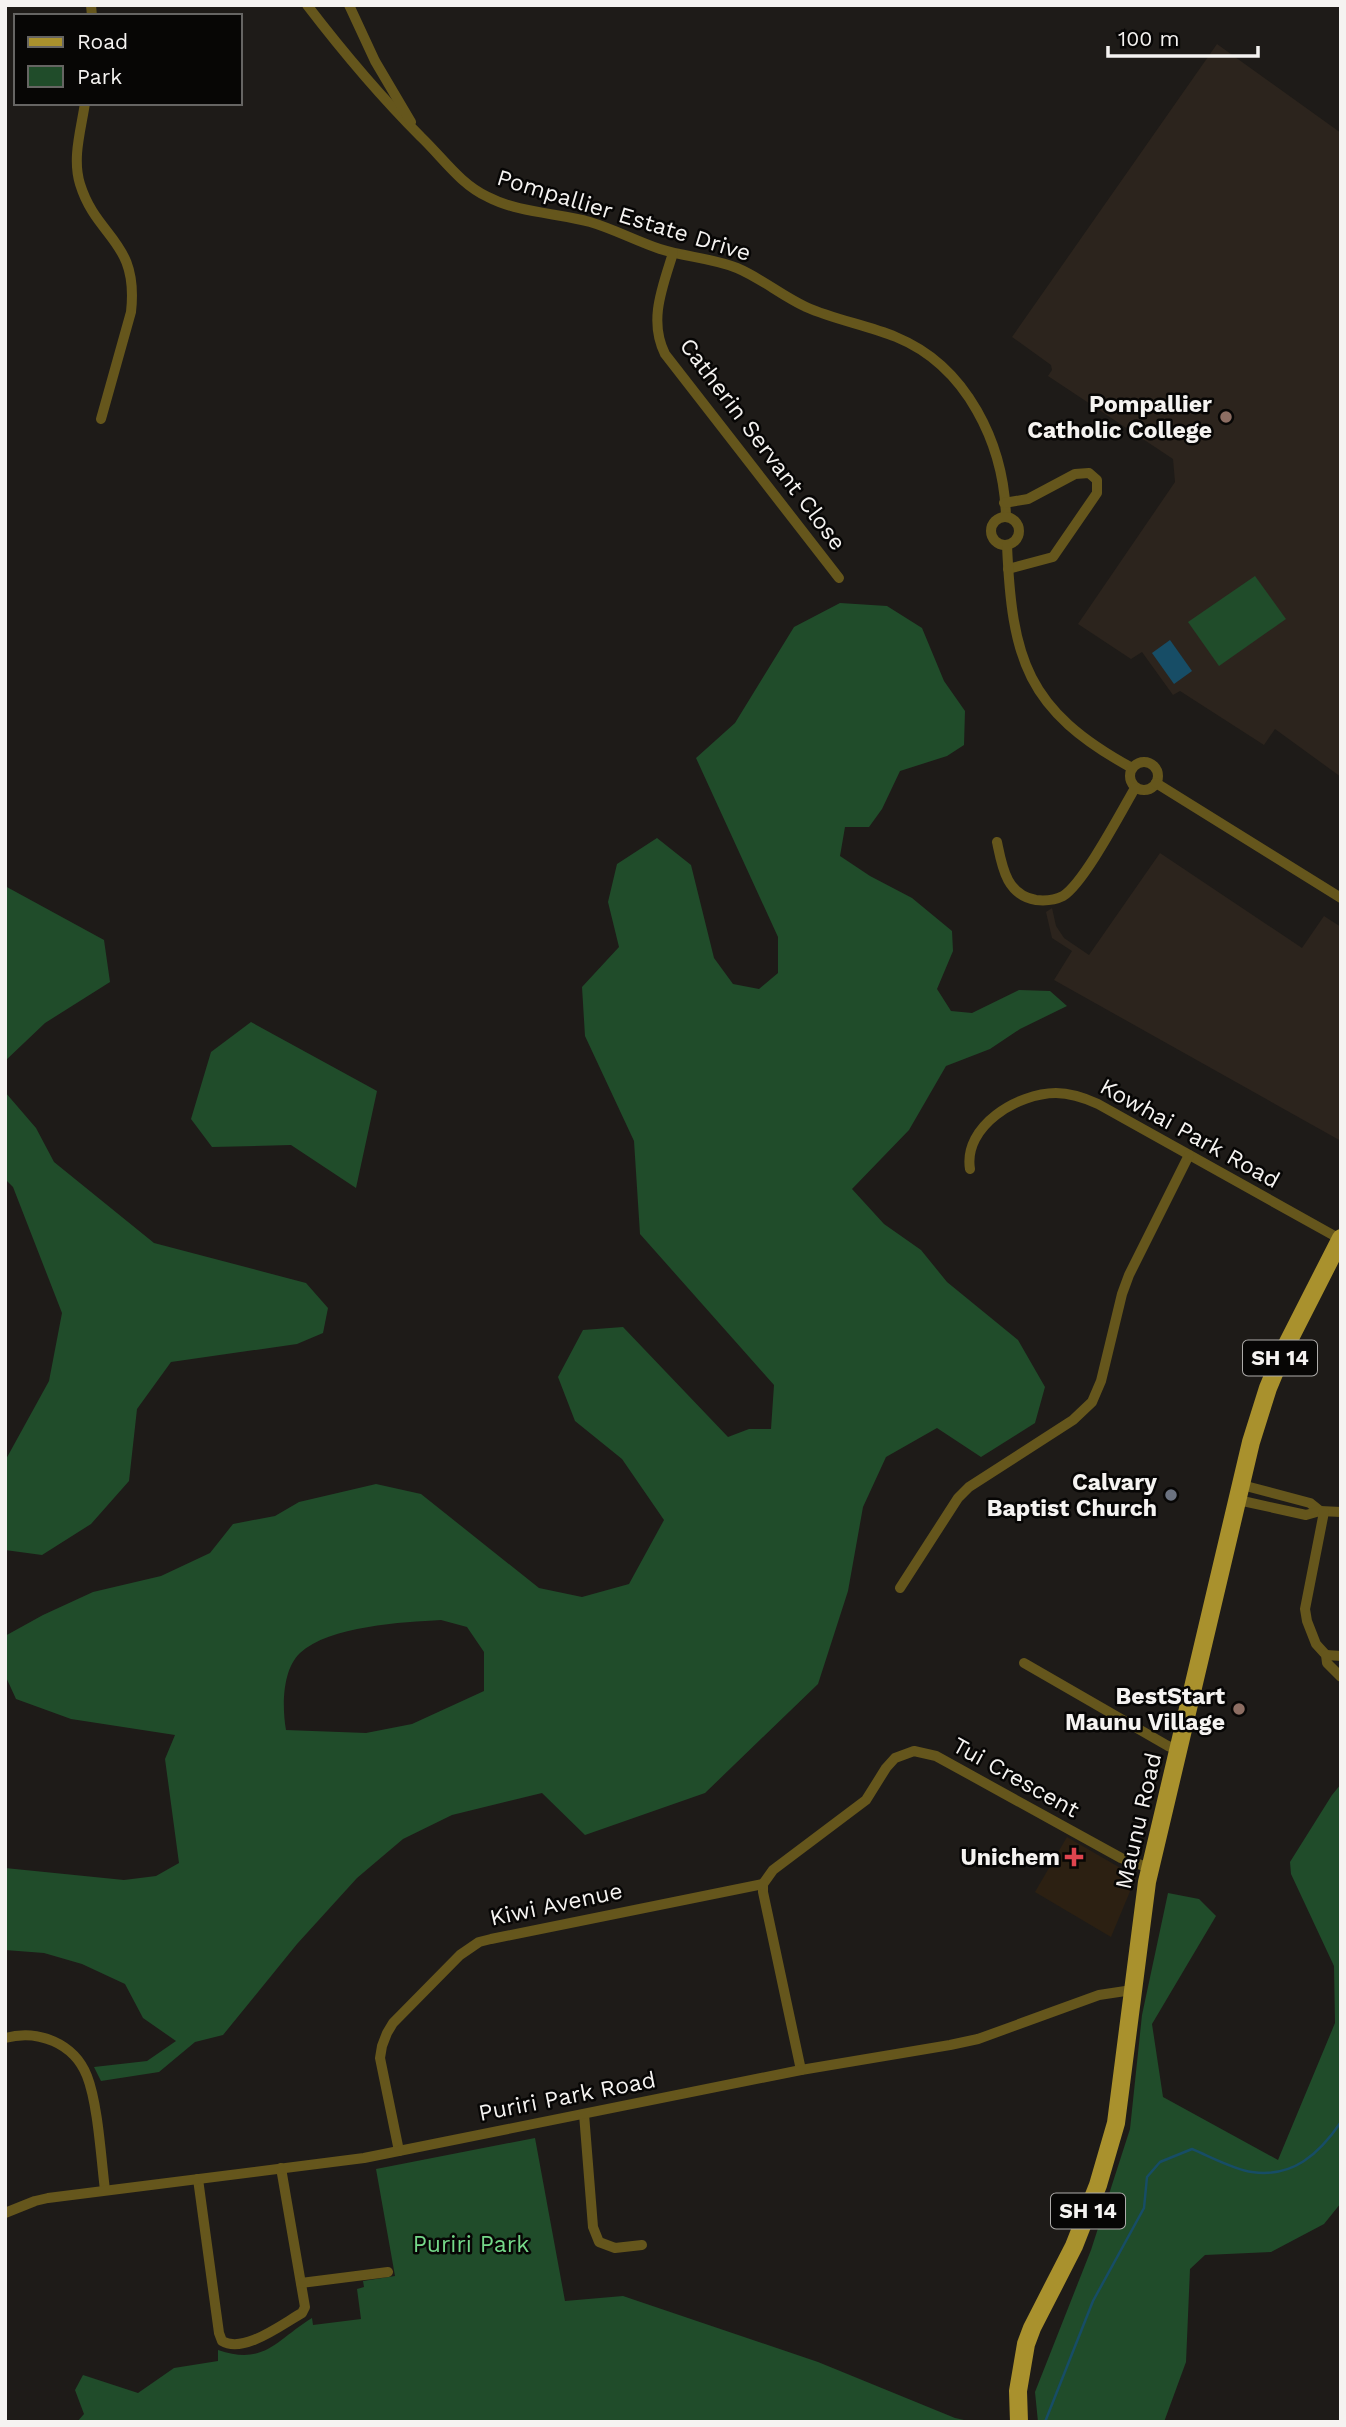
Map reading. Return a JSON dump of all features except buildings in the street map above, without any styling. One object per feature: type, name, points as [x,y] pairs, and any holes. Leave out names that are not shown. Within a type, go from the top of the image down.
[{"type":"main road","name":"Maunu Road","points":[[1020,2422],[1018,2391],[1026,2344],[1074,2246],[1107,2155],[1121,2093],[1132,1990],[1150,1868],[1240,1492],[1268,1388],[1283,1352],[1340,1239]]},
{"type":"street","name":"Pompallier Estate Drive","points":[[307,5],[347,57],[404,122],[462,179],[487,197],[514,207],[588,222],[673,253],[739,269],[796,303],[895,336],[936,360],[973,402],[988,432],[996,457],[1006,517]]},
{"type":"street","name":"Pompallier Estate Drive","points":[[349,5],[374,61],[420,136]]},
{"type":"street","points":[[85,105],[78,143],[78,174],[86,197],[116,240],[128,263],[133,294],[131,312],[102,419]]},
{"type":"street","name":"Catherin Servant Close","points":[[673,253],[656,321],[659,343],[839,578]]},
{"type":"street","points":[[1004,503],[1028,499],[1075,474],[1089,473],[1097,480],[1097,493],[1053,557],[1008,569]]},
{"type":"street","points":[[1006,517],[1017,523],[1020,530],[1014,542],[1007,545],[995,541],[991,530],[995,522],[1006,517]]},
{"type":"street","points":[[1007,545],[1012,617],[1028,672],[1043,696],[1072,729],[1132,768]]},
{"type":"street","points":[[1139,762],[1149,763],[1156,769],[1156,783],[1149,789],[1135,788],[1130,781],[1132,768],[1139,762]]},
{"type":"street","points":[[1156,783],[1341,898]]},
{"type":"street","points":[[997,842],[1005,877],[1019,894],[1040,900],[1062,896],[1079,880],[1135,788]]},
{"type":"street","name":"Kowhai Park Road","points":[[970,1168],[970,1148],[988,1123],[1000,1112],[1027,1098],[1057,1093],[1085,1098],[1340,1239]]},
{"type":"street","points":[[900,1588],[958,1498],[984,1477],[1084,1412],[1092,1402],[1101,1381],[1129,1275],[1189,1155]]},
{"type":"street","points":[[1240,1492],[1310,1503],[1322,1511],[1341,1512]]},
{"type":"street","points":[[1322,1511],[1305,1609],[1311,1634],[1341,1677]]},
{"type":"street","points":[[1326,1655],[1341,1656]]},
{"type":"street","points":[[1024,1663],[1179,1750]]},
{"type":"street","name":"Tui Crescent","points":[[763,1885],[772,1870],[866,1801],[895,1758],[914,1751],[936,1756],[1121,1858],[1150,1868]]},
{"type":"street","points":[[763,1885],[801,2070]]},
{"type":"street","name":"Kiwi Avenue","points":[[399,2151],[382,2073],[382,2046],[394,2023],[469,1947],[491,1939],[763,1885]]},
{"type":"street","name":"Puriri Park Road","points":[[5,2213],[35,2201],[105,2190],[364,2158],[801,2070],[960,2043],[1099,1995],[1132,1990]]},
{"type":"street","points":[[5,2038],[26,2035],[54,2041],[75,2056],[82,2066],[91,2088],[105,2190]]},
{"type":"street","points":[[584,2114],[593,2227],[599,2242],[615,2248],[642,2245]]},
{"type":"street","points":[[198,2179],[219,2333],[222,2341],[236,2345],[258,2339],[302,2313],[305,2307],[281,2168]]},
{"type":"street","points":[[301,2283],[388,2272]]},
{"type":"shaded area","name":"Pompallier Catholic College","points":[[1217,44],[1341,133],[1341,777],[1275,729],[1264,745],[1180,691],[1173,695],[1142,652],[1131,659],[1078,624],[1175,482],[1173,459],[1048,376],[1052,370],[1051,365],[1012,337]]},
{"type":"shaded area","points":[[1160,853],[1302,948],[1324,916],[1341,927],[1341,1141],[1054,980],[1072,951],[1052,938],[1046,912],[1052,908],[1056,926],[1064,938],[1089,955]]},
{"type":"shaded area","points":[[1067,1837],[1136,1877],[1111,1937],[1035,1892]]},
{"type":"green space","points":[[1255,576],[1286,619],[1219,666],[1188,622]]},
{"type":"green space","points":[[840,603],[887,606],[922,628],[944,681],[965,711],[964,745],[947,756],[900,771],[882,809],[869,827],[845,827],[840,856],[870,876],[912,898],[952,931],[953,951],[937,989],[951,1011],[972,1013],[1019,990],[1050,991],[1067,1006],[1020,1029],[990,1049],[946,1066],[909,1130],[852,1189],[884,1224],[921,1250],[947,1282],[1018,1340],[1045,1387],[1035,1423],[981,1457],[937,1428],[886,1457],[863,1507],[848,1591],[818,1684],[705,1793],[585,1835],[542,1793],[452,1815],[403,1839],[357,1878],[297,1944],[223,2035],[195,2042],[159,2072],[101,2081],[94,2067],[147,2061],[176,2041],[143,2018],[125,1984],[82,1964],[44,1953],[5,1950],[5,1868],[124,1880],[156,1876],[179,1863],[165,1759],[175,1735],[71,1719],[16,1699],[5,1675],[5,1636],[93,1592],[161,1576],[210,1553],[233,1524],[275,1516],[299,1502],[376,1484],[421,1494],[539,1588],[582,1597],[629,1584],[664,1520],[622,1459],[575,1421],[558,1377],[583,1330],[623,1327],[728,1437],[749,1429],[771,1429],[774,1385],[640,1234],[634,1141],[585,1036],[582,987],[619,947],[608,902],[617,864],[657,838],[691,865],[714,958],[733,984],[759,989],[778,973],[778,937],[696,758],[735,723],[794,627]],"holes":[[[441,1620],[467,1627],[484,1652],[484,1691],[412,1724],[366,1733],[286,1730],[284,1700],[290,1669],[300,1653],[313,1644],[347,1631],[387,1624]]]},
{"type":"green space","points":[[5,886],[104,940],[110,982],[45,1023],[5,1061]]},
{"type":"green space","points":[[251,1022],[377,1091],[356,1188],[291,1145],[212,1147],[191,1119],[211,1052]]},
{"type":"green space","points":[[5,1092],[36,1128],[54,1162],[154,1243],[306,1283],[328,1308],[323,1333],[297,1344],[171,1362],[137,1409],[129,1481],[91,1524],[42,1555],[5,1550],[5,1461],[49,1381],[62,1313],[13,1187],[5,1179]]},
{"type":"green space","points":[[1341,1784],[1341,2203],[1324,2224],[1271,2252],[1205,2255],[1190,2269],[1186,2362],[1164,2422],[1038,2422],[1035,2392],[1091,2250],[1130,2129],[1142,2015],[1168,1893],[1199,1899],[1216,1916],[1152,2024],[1163,2097],[1278,2160],[1335,2023],[1334,1966],[1291,1874],[1290,1862]]},
{"type":"green space","name":"Puriri Park","points":[[535,2138],[565,2301],[623,2296],[818,2362],[955,2418],[973,2422],[77,2422],[84,2414],[75,2390],[83,2375],[138,2393],[174,2368],[218,2361],[218,2350],[247,2355],[259,2353],[312,2318],[313,2325],[361,2319],[357,2289],[364,2287],[363,2281],[395,2276],[376,2169]]},
{"type":"water","points":[[1170,640],[1192,671],[1174,684],[1152,653]]},
{"type":"waterway","points":[[1045,2422],[1093,2301],[1144,2208],[1147,2177],[1160,2162],[1192,2149],[1245,2171],[1280,2171],[1304,2161],[1314,2153],[1341,2122]]},
{"type":"place","name":"Pompallier Catholic College","points":[[1226,417]]},
{"type":"place","name":"Calvary Baptist Church","points":[[1171,1495]]},
{"type":"place","name":"BestStart Maunu Village","points":[[1239,1709]]},
{"type":"place","name":"Unichem","points":[[1074,1857]]}]
